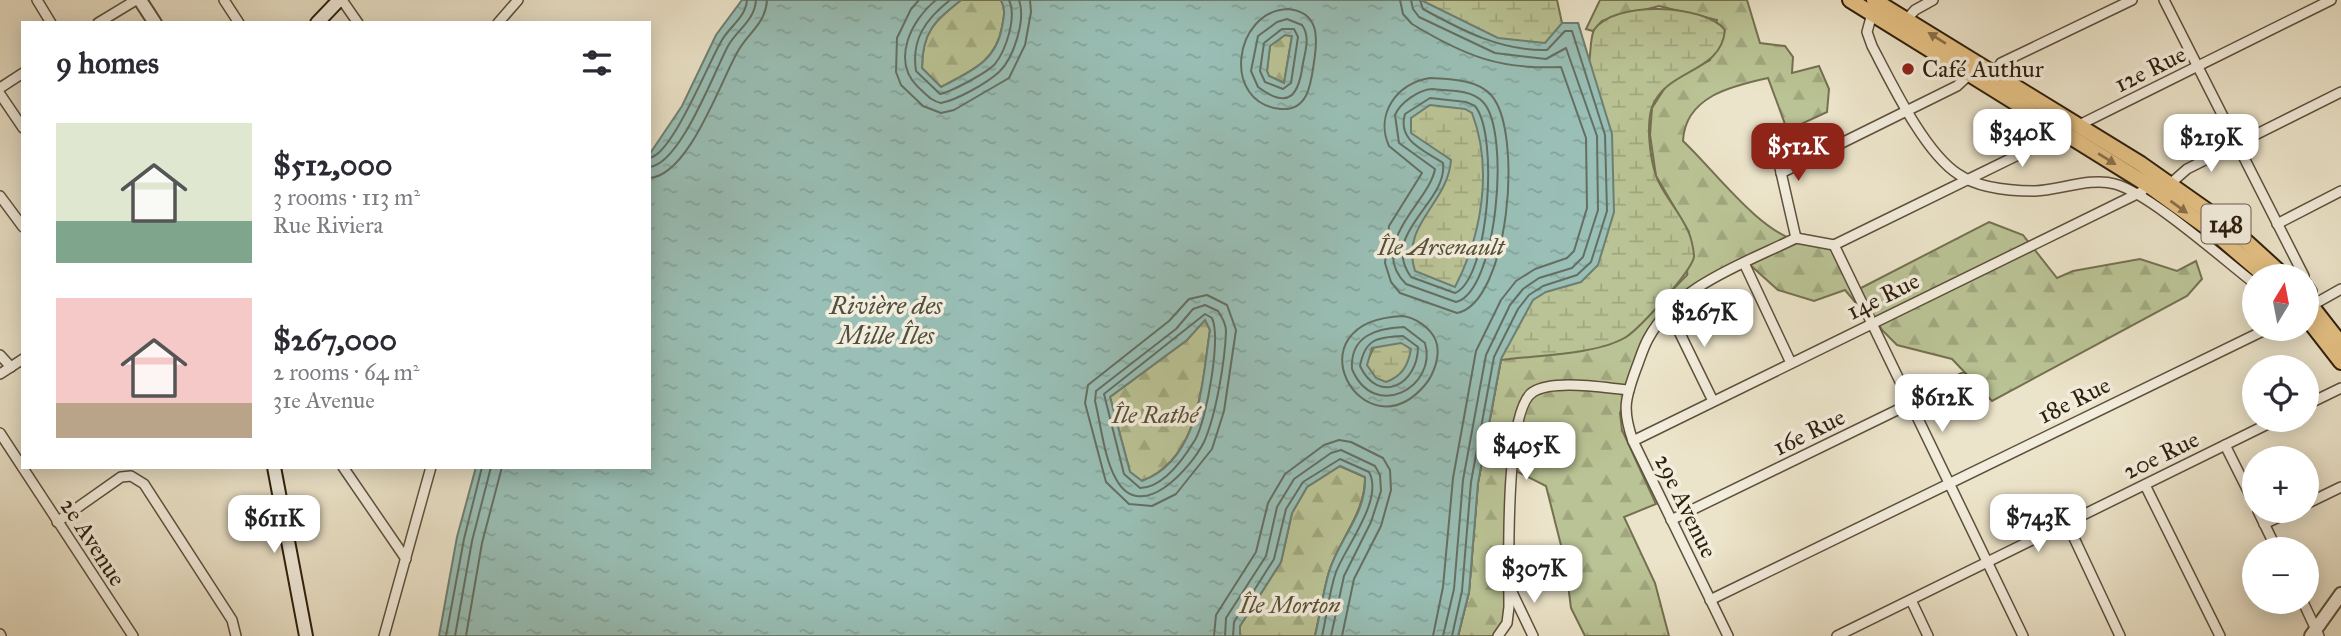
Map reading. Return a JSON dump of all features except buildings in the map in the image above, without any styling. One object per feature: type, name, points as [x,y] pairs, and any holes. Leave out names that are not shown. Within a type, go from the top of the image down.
[{"type":"main road","points":[[138,0],[154,21]]},
{"type":"main road","points":[[319,21],[341,0]]},
{"type":"main road","name":"148","points":[[1850,0],[1874,5],[1907,19],[2078,125],[2170,184],[2238,233],[2271,264]]},
{"type":"main road","name":"148","points":[[1874,5],[1971,73],[2148,185],[2216,234],[2251,264]]},
{"type":"main road","points":[[2319,319],[2341,344]]},
{"type":"main road","points":[[2319,325],[2341,362]]},
{"type":"main road","points":[[274,469],[306,636]]},
{"type":"main road","points":[[2315,634],[2341,594]]},
{"type":"street","points":[[37,0],[50,21]]},
{"type":"street","points":[[101,21],[138,0]]},
{"type":"street","points":[[224,0],[238,21]]},
{"type":"street","points":[[341,0],[357,21]]},
{"type":"street","points":[[500,21],[518,0]]},
{"type":"street","points":[[1907,19],[1915,10],[1933,0]]},
{"type":"street","points":[[1994,73],[2001,64],[2132,0]]},
{"type":"street","points":[[2164,0],[2298,264]]},
{"type":"street","name":"12e Rue","points":[[1834,245],[2331,0]]},
{"type":"street","points":[[1874,5],[1868,37],[1908,109],[1941,159],[1968,179],[2024,191],[2109,183],[2136,194],[2242,274]]},
{"type":"street","points":[[1781,173],[1957,86],[1971,73]]},
{"type":"street","points":[[0,88],[21,74]]},
{"type":"street","points":[[2170,184],[2187,169],[2341,92]]},
{"type":"street","points":[[0,94],[21,125]]},
{"type":"street","points":[[1772,133],[1796,239],[1834,245],[2023,636]]},
{"type":"street","name":"14e Rue","points":[[1633,441],[2136,194],[2148,185]]},
{"type":"street","points":[[2277,224],[2341,191]]},
{"type":"street","points":[[0,196],[21,224]]},
{"type":"street","name":"29e Avenue","points":[[1728,636],[1633,441],[1625,419],[1629,390],[1648,338],[1669,310],[1685,296],[1744,263],[1796,239]]},
{"type":"street","points":[[1744,263],[1791,363]]},
{"type":"street","points":[[2319,301],[2341,289]]},
{"type":"street","points":[[1669,310],[1713,401]]},
{"type":"street","name":"18e Rue","points":[[1710,600],[2242,341]]},
{"type":"street","points":[[0,355],[10,367]]},
{"type":"street","points":[[0,374],[21,360]]},
{"type":"street","name":"16e Rue","points":[[1671,520],[1963,377]]},
{"type":"street","points":[[1498,636],[1507,623],[1511,468],[1520,410],[1530,393],[1547,386],[1629,390]]},
{"type":"street","points":[[2319,399],[2341,388]]},
{"type":"street","name":"20e Rue","points":[[1837,636],[2252,432]]},
{"type":"street","name":"2e Avenue","points":[[0,433],[21,466]]},
{"type":"street","points":[[2225,445],[2242,479]]},
{"type":"street","name":"2e Avenue","points":[[23,469],[133,636]]},
{"type":"street","points":[[345,469],[406,559]]},
{"type":"street","points":[[384,636],[430,469]]},
{"type":"street","points":[[57,522],[121,477],[131,476],[144,484],[232,620],[236,636]]},
{"type":"street","points":[[2145,485],[2220,636]]},
{"type":"street","points":[[2319,498],[2341,487]]},
{"type":"street","points":[[2067,523],[2120,636]]},
{"type":"street","points":[[2264,524],[2270,537]]},
{"type":"street","points":[[1509,587],[1533,636]]},
{"type":"street","points":[[1911,600],[1928,636]]},
{"type":"street","points":[[2308,614],[2315,634]]},
{"type":"green space","points":[[961,0],[1001,0],[1004,10],[1002,27],[999,39],[988,57],[941,87],[922,68],[924,45],[931,29]]},
{"type":"green space","name":"Île Arsenault","points":[[1374,0],[1557,0],[1562,23],[1578,23],[1589,62],[1594,30],[1604,20],[1620,14],[1659,9],[1680,11],[1714,21],[1725,30],[1714,55],[1659,94],[1650,114],[1650,142],[1656,176],[1685,224],[1692,244],[1694,257],[1684,275],[1642,323],[1614,343],[1583,351],[1501,360],[1478,483],[1469,592],[1458,636],[1315,636],[1333,560],[1357,514],[1364,490],[1365,477],[1340,466],[1356,387],[1403,281],[1416,223]]},
{"type":"green space","points":[[1600,0],[1747,0],[1760,43],[1785,46],[1793,57],[1792,73],[1819,66],[1829,89],[1827,112],[1797,126],[1785,124],[1768,78],[1725,90],[1701,104],[1686,126],[1683,141],[1738,199],[1768,226],[1800,242],[1832,247],[1871,321],[1845,290],[1814,301],[1778,290],[1749,264],[1672,297],[1647,331],[1620,413],[1622,430],[1656,504],[1624,517],[1655,583],[1669,636],[1585,636],[1571,608],[1565,561],[1546,486],[1512,469],[1509,607],[1498,636],[1458,636],[1469,592],[1478,483],[1501,359],[1595,347],[1626,337],[1687,275],[1689,232],[1656,176],[1650,135],[1652,108],[1668,83],[1710,60],[1717,20],[1659,6],[1602,21],[1593,31],[1586,29]]},
{"type":"green space","points":[[1285,35],[1292,36],[1284,83],[1269,76],[1267,71],[1270,46]]},
{"type":"green space","points":[[1989,222],[2023,235],[2057,278],[2073,271],[2140,259],[2177,271],[2196,261],[2202,279],[2187,296],[1992,401],[1952,359],[1897,345],[1882,330],[1859,289]]},
{"type":"green space","name":"Île Rathé","points":[[1205,319],[1210,330],[1195,417],[1176,455],[1161,470],[1142,481],[1130,472],[1110,397],[1187,340]]},
{"type":"green space","name":"Île Morton","points":[[1340,466],[1365,477],[1364,490],[1357,514],[1333,560],[1315,636],[1240,636],[1240,626],[1281,562],[1292,513],[1307,487]]},
{"type":"water","name":"Rivière des Mille Îles","points":[[742,0],[961,0],[931,29],[924,45],[922,68],[941,87],[980,64],[994,49],[1004,16],[1001,0],[1421,0],[1498,38],[1545,43],[1562,23],[1578,23],[1612,134],[1614,212],[1598,265],[1581,282],[1546,292],[1533,300],[1501,359],[1478,483],[1469,592],[1458,636],[1315,636],[1329,572],[1357,514],[1364,490],[1365,477],[1340,466],[1307,487],[1292,513],[1281,562],[1240,626],[1240,636],[439,636],[457,537],[475,469],[651,469],[651,152],[682,106],[716,35]],"holes":[[[1285,35],[1292,36],[1284,83],[1269,76],[1267,71],[1270,46]],[[1430,105],[1465,109],[1472,113],[1482,156],[1482,201],[1478,224],[1455,287],[1415,271],[1412,255],[1419,227],[1442,189],[1451,160],[1411,133],[1411,118]],[[1205,320],[1210,330],[1200,395],[1187,438],[1176,456],[1161,471],[1142,481],[1130,472],[1110,397],[1187,340]],[[1401,343],[1411,349],[1403,370],[1386,382],[1376,378],[1367,365],[1372,348]]]},
{"type":"place","name":"Café Authur","points":[[1908,69]]}]
